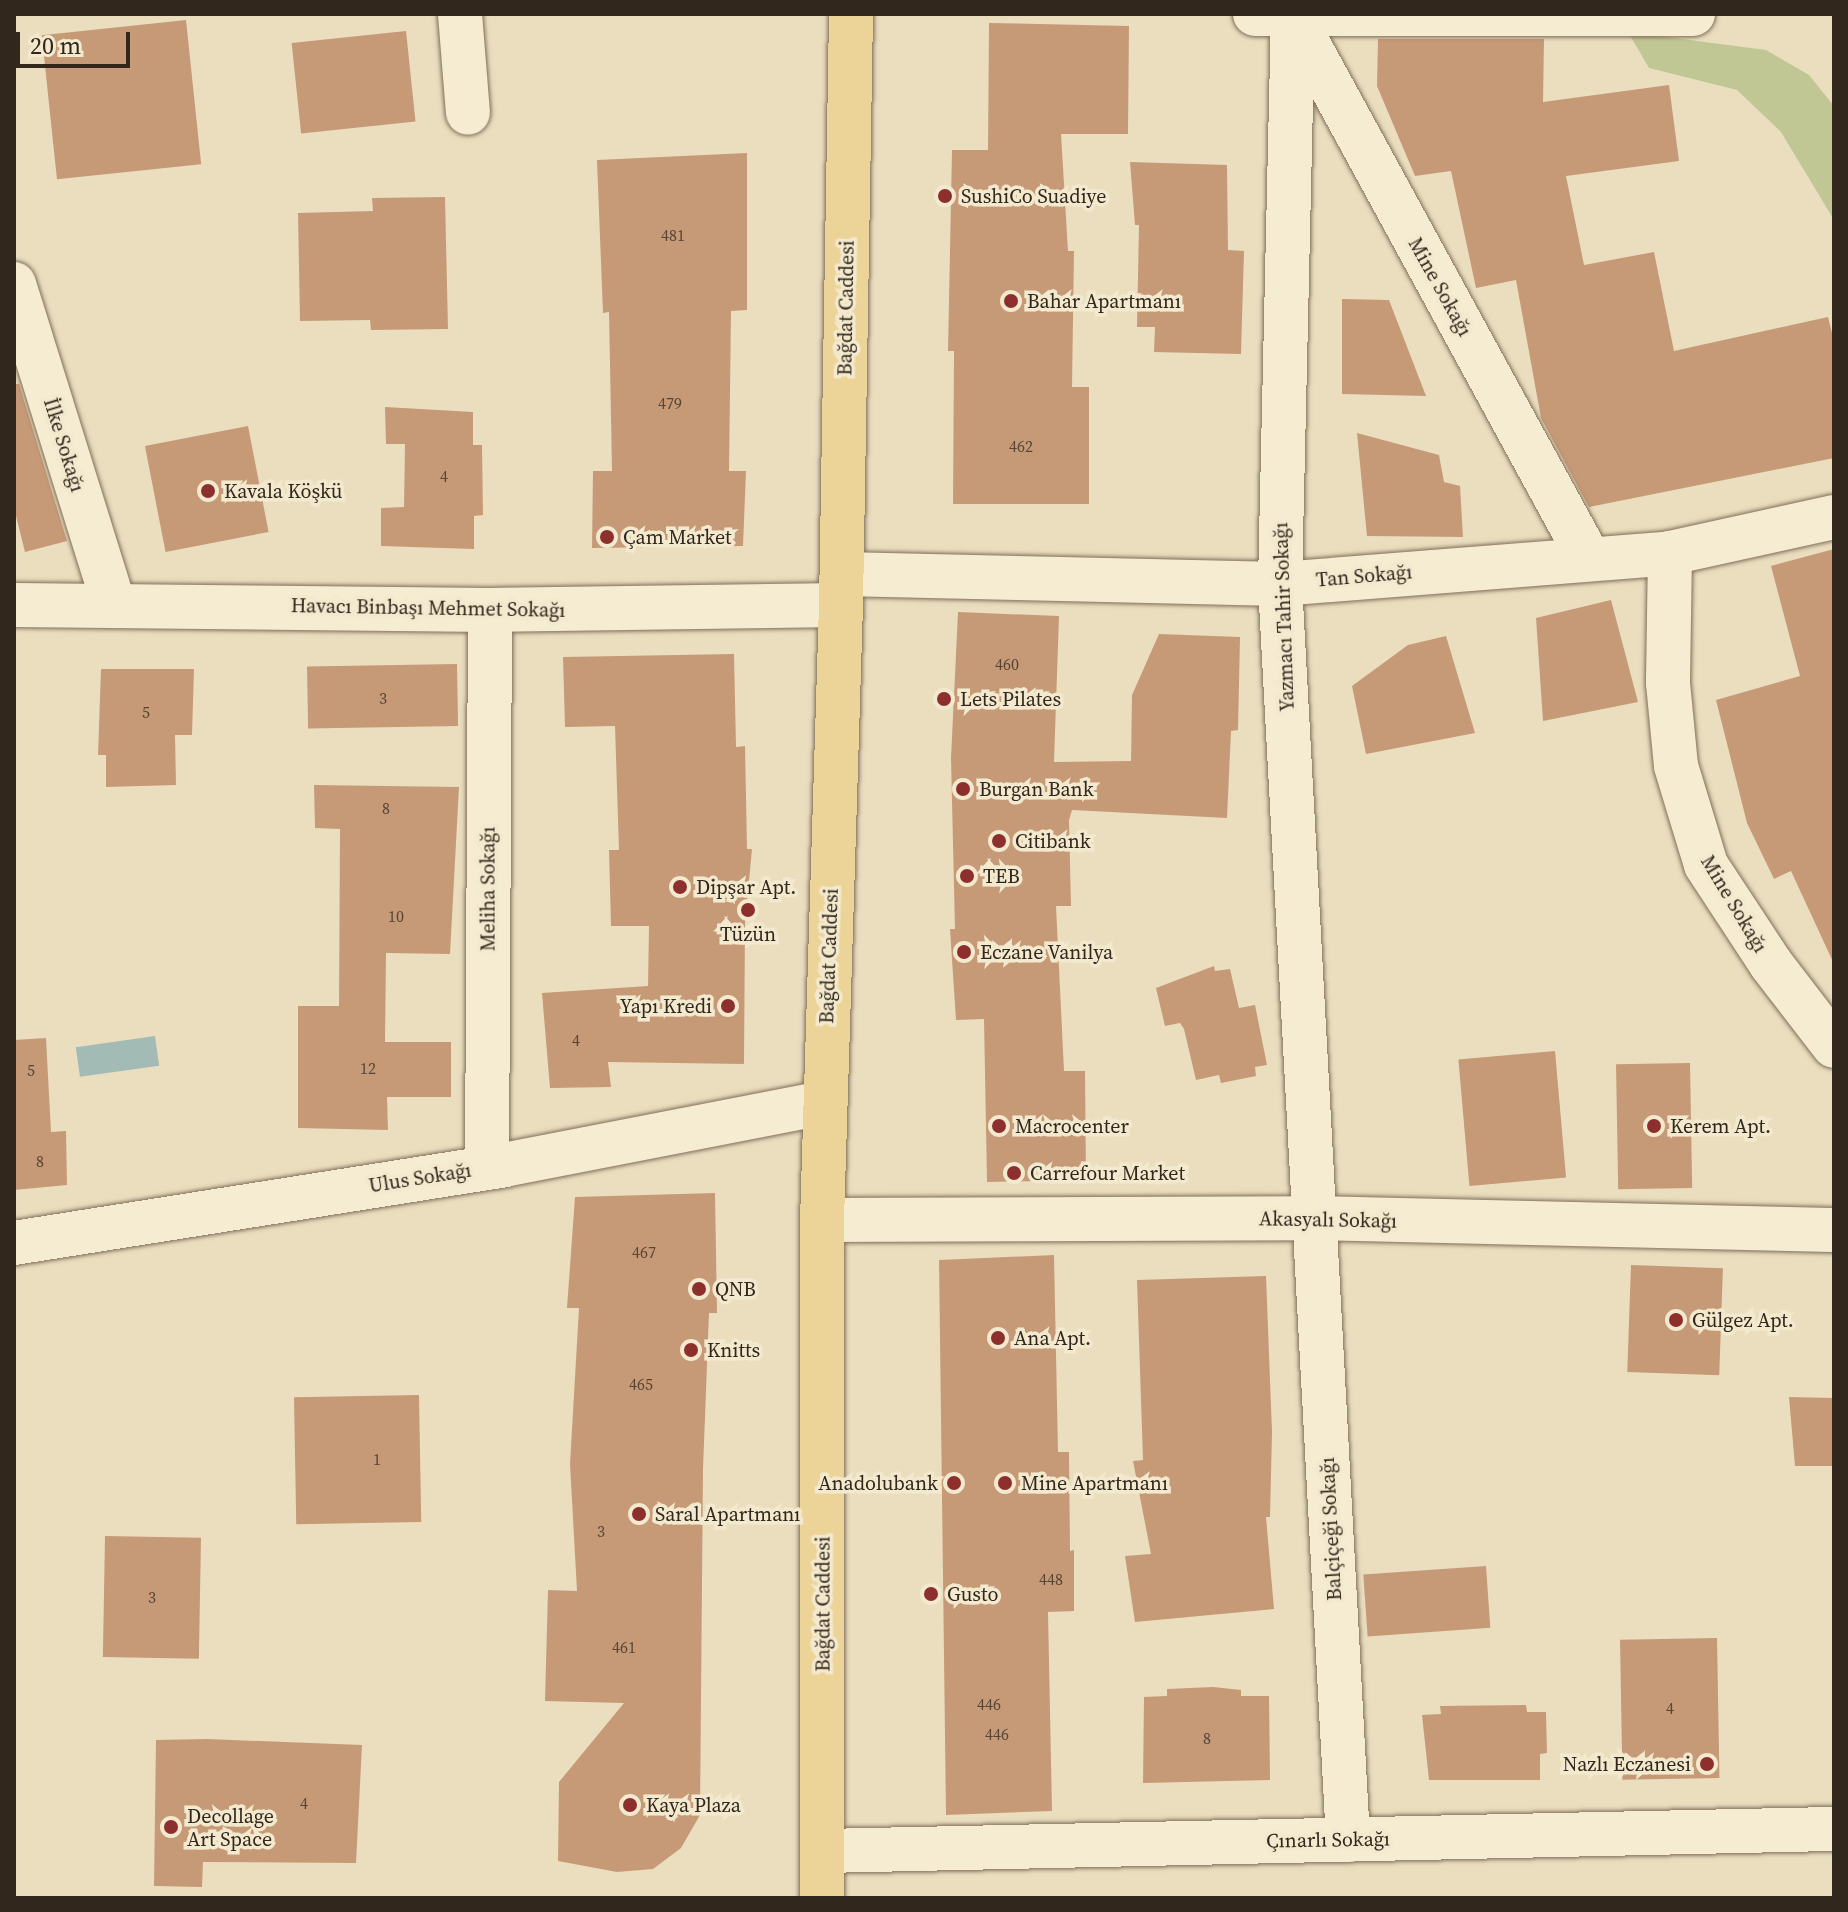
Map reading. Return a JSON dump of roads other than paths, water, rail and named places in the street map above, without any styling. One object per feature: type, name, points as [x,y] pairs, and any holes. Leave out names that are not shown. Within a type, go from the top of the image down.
[{"type":"main road","name":"Bağdat Caddesi","points":[[822,1898],[822,1220],[841,590],[851,14]]},
{"type":"street","points":[[460,14],[468,113]]},
{"type":"street","points":[[1281,15],[1693,14]]},
{"type":"street","name":"Mine Sokağı","points":[[1281,15],[1588,557]]},
{"type":"street","name":"Yazmacı Tahir Sokağı","points":[[1281,15],[1280,584],[1314,1218]]},
{"type":"street","name":"İlke Sokağı","points":[[14,284],[114,606]]},
{"type":"street","name":"Tan Sokağı","points":[[841,590],[1280,584],[1588,557],[1670,553],[1834,517]]},
{"type":"street","name":"Mine Sokağı","points":[[1670,553],[1668,683],[1676,766],[1706,865],[1771,964],[1834,1046]]},
{"type":"street","name":"Havacı Binbaşı Mehmet Sokağı","points":[[14,605],[490,610],[841,590]]},
{"type":"street","name":"Meliha Sokağı","points":[[487,1168],[490,610]]},
{"type":"street","name":"Ulus Sokağı","points":[[14,1243],[487,1168],[824,1103]]},
{"type":"street","name":"Akasyalı Sokağı","points":[[822,1220],[1314,1218],[1834,1230]]},
{"type":"street","name":"Balçiçeği Sokağı","points":[[1314,1218],[1348,1840]]},
{"type":"street","name":"Çınarlı Sokağı","points":[[823,1851],[1834,1829]]},
{"type":"water","points":[[155,1036],[159,1066],[80,1077],[76,1047]]},
{"type":"place","name":"SushiCo Suadiye","points":[[945,196]]},
{"type":"place","name":"Bahar Apartmanı","points":[[1011,301]]},
{"type":"place","name":"Kavala Köşkü","points":[[208,491]]},
{"type":"place","name":"Çam Market","points":[[607,537]]},
{"type":"place","name":"Lets Pilates","points":[[944,699]]},
{"type":"place","name":"Burgan Bank","points":[[963,789]]},
{"type":"place","name":"Citibank","points":[[999,841]]},
{"type":"place","name":"TEB","points":[[967,876]]},
{"type":"place","name":"Dipşar Apt.","points":[[680,887]]},
{"type":"place","name":"Tüzün","points":[[748,910]]},
{"type":"place","name":"Eczane Vanilya","points":[[964,952]]},
{"type":"place","name":"Yapı Kredi","points":[[728,1006]]},
{"type":"place","name":"Macrocenter","points":[[999,1126]]},
{"type":"place","name":"Kerem Apt.","points":[[1654,1126]]},
{"type":"place","name":"Carrefour Market","points":[[1014,1173]]},
{"type":"place","name":"QNB","points":[[699,1289]]},
{"type":"place","name":"Gülgez Apt.","points":[[1676,1320]]},
{"type":"place","name":"Ana Apt.","points":[[998,1338]]},
{"type":"place","name":"Knitts","points":[[691,1350]]},
{"type":"place","name":"Anadolubank","points":[[954,1483]]},
{"type":"place","name":"Mine Apartmanı","points":[[1005,1483]]},
{"type":"place","name":"Saral Apartmanı","points":[[639,1514]]},
{"type":"place","name":"Gusto","points":[[931,1594]]},
{"type":"place","name":"Nazlı Eczanesi","points":[[1707,1764]]},
{"type":"place","name":"Kaya Plaza","points":[[630,1805]]},
{"type":"place","name":"Decollage Art Space","points":[[171,1827]]}]
